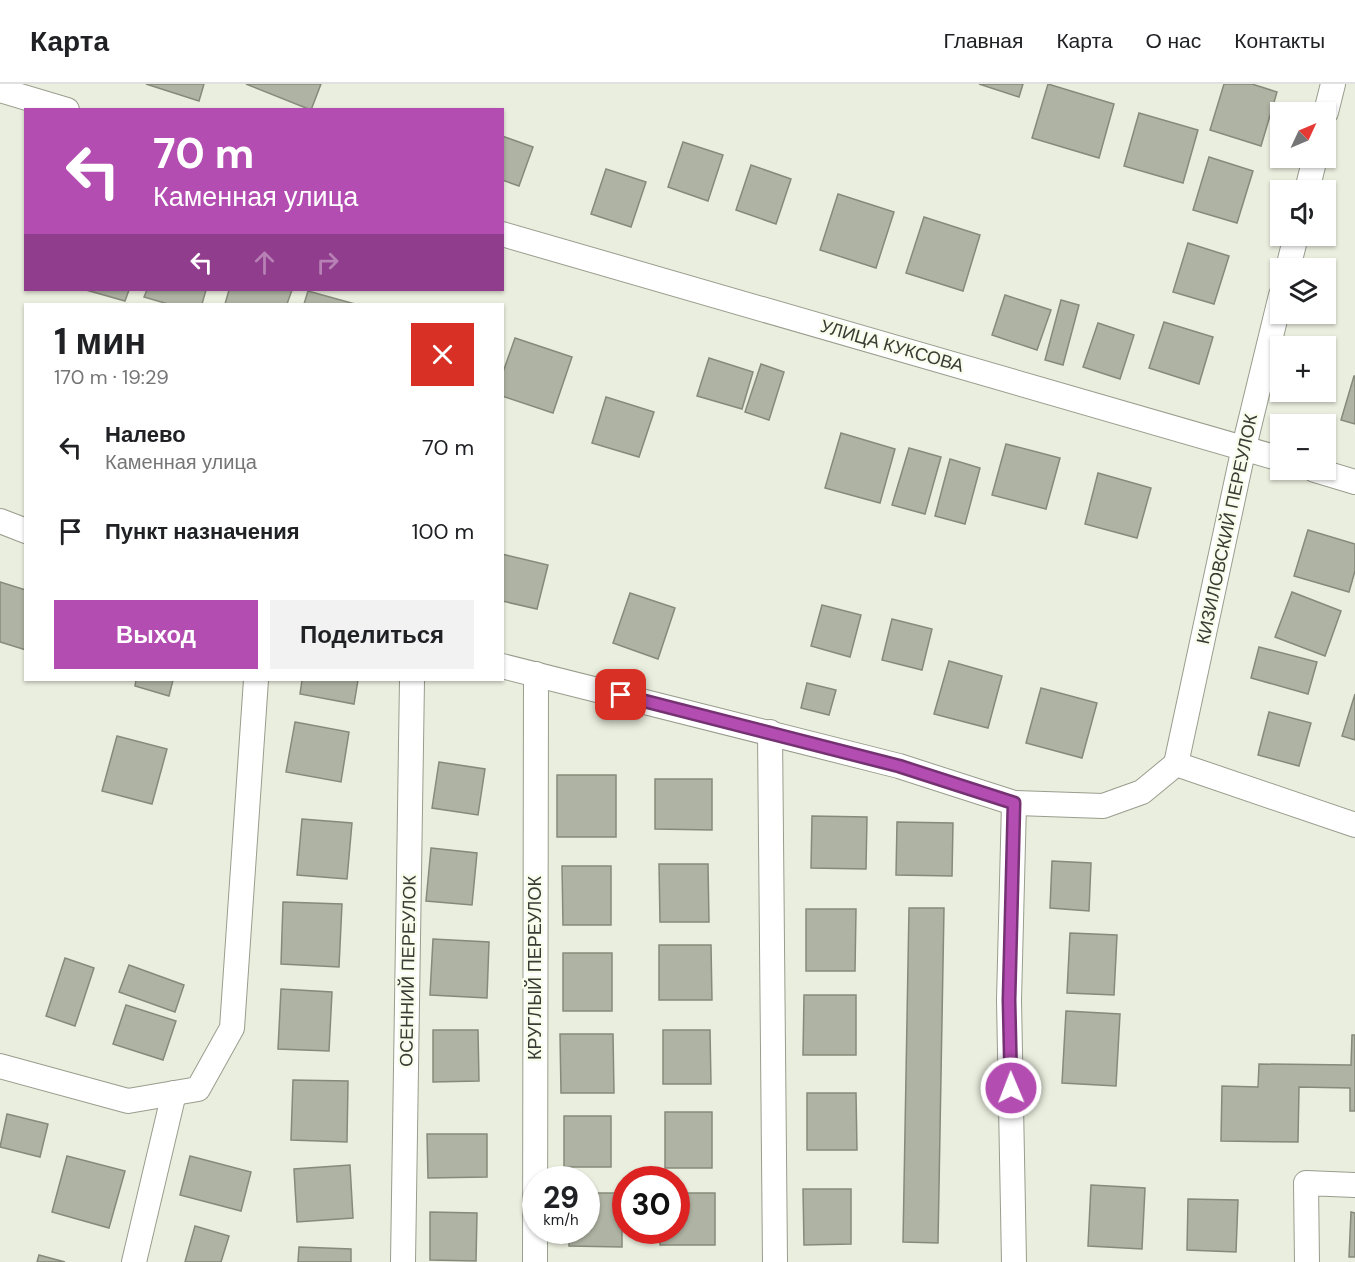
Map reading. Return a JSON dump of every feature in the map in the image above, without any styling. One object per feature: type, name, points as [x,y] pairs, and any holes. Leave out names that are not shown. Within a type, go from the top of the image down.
[{"type":"street","points":[[1328,102],[1333,84]]},
{"type":"street","points":[[0,90],[60,108]]},
{"type":"street","name":"УЛИЦА КУКСОВА","points":[[504,235],[1270,455]]},
{"type":"street","name":"КИЗИЛОВСКИЙ ПЕРЕУЛОК","points":[[1176,764],[1244,447],[1274,324]]},
{"type":"street","points":[[1336,476],[1355,482]]},
{"type":"street","points":[[0,521],[24,530]]},
{"type":"street","points":[[504,666],[899,766],[1014,803],[1103,806],[1142,792],[1176,764],[1355,825]]},
{"type":"street","name":"КРУГЛЫЙ ПЕРЕУЛОК","points":[[535,1262],[536,674]]},
{"type":"street","points":[[0,1066],[128,1101],[198,1089],[232,1028],[256,681]]},
{"type":"street","name":"ОСЕННИЙ ПЕРЕУЛОК","points":[[403,1262],[412,681]]},
{"type":"street","points":[[770,732],[775,1262]]},
{"type":"street","points":[[1014,803],[1009,1000],[1014,1262]]},
{"type":"street","points":[[134,1262],[174,1094]]},
{"type":"street","points":[[1307,1262],[1306,1184],[1355,1185]]},
{"type":"building","points":[[146,84],[204,84],[199,101]]},
{"type":"building","points":[[246,84],[321,84],[312,108],[306,108]]},
{"type":"building","points":[[979,84],[1023,84],[1019,97]]},
{"type":"building","points":[[1048,84],[1114,104],[1099,158],[1032,138]]},
{"type":"building","points":[[1224,84],[1252,84],[1277,92],[1274,102],[1270,102],[1270,116],[1261,146],[1210,130]]},
{"type":"building","points":[[1139,113],[1198,130],[1183,183],[1124,166]]},
{"type":"building","points":[[504,137],[533,147],[519,186],[504,181]]},
{"type":"building","points":[[683,142],[723,155],[708,201],[668,187]]},
{"type":"building","points":[[1209,157],[1253,171],[1237,223],[1193,210]]},
{"type":"building","points":[[751,165],[791,179],[776,224],[736,210]]},
{"type":"building","points":[[606,169],[646,182],[631,227],[591,214]]},
{"type":"building","points":[[838,194],[894,212],[876,268],[820,250]]},
{"type":"building","points":[[924,217],[980,235],[963,291],[906,273]]},
{"type":"building","points":[[1188,243],[1229,256],[1214,304],[1173,292]]},
{"type":"building","points":[[90,291],[129,291],[125,301]]},
{"type":"building","points":[[147,291],[206,291],[202,303],[165,303],[144,297]]},
{"type":"building","points":[[229,291],[292,291],[287,303],[225,303]]},
{"type":"building","points":[[308,291],[351,303],[304,303]]},
{"type":"building","points":[[1005,295],[1051,310],[1037,350],[992,335]]},
{"type":"building","points":[[1061,300],[1079,305],[1063,365],[1045,360]]},
{"type":"building","points":[[1164,322],[1213,337],[1199,384],[1149,368]]},
{"type":"building","points":[[1098,323],[1134,335],[1120,379],[1083,367]]},
{"type":"building","points":[[515,338],[572,357],[553,413],[504,397],[504,369]]},
{"type":"building","points":[[709,358],[753,372],[742,409],[697,396]]},
{"type":"building","points":[[761,364],[784,372],[769,420],[745,412]]},
{"type":"building","points":[[1355,376],[1355,424],[1341,420]]},
{"type":"building","points":[[606,397],[654,412],[639,457],[592,443]]},
{"type":"building","points":[[841,433],[895,449],[880,503],[825,488]]},
{"type":"building","points":[[1006,444],[1060,458],[1046,509],[992,495]]},
{"type":"building","points":[[909,448],[941,457],[925,514],[892,505]]},
{"type":"building","points":[[950,459],[980,468],[965,524],[935,516]]},
{"type":"building","points":[[1098,473],[1151,488],[1137,538],[1085,524]]},
{"type":"building","points":[[1308,530],[1355,544],[1355,571],[1349,592],[1294,576]]},
{"type":"building","points":[[504,554],[548,565],[537,609],[504,601]]},
{"type":"building","points":[[0,582],[24,589],[24,649],[0,642]]},
{"type":"building","points":[[1292,592],[1341,611],[1325,656],[1275,637]]},
{"type":"building","points":[[630,593],[675,608],[658,659],[613,643]]},
{"type":"building","points":[[822,605],[861,615],[850,657],[811,646]]},
{"type":"building","points":[[892,619],[932,629],[922,670],[882,660]]},
{"type":"building","points":[[1259,647],[1317,662],[1308,694],[1251,678]]},
{"type":"building","points":[[949,661],[1002,676],[988,728],[934,714]]},
{"type":"building","points":[[136,681],[173,681],[169,696],[135,686]]},
{"type":"building","points":[[302,681],[358,681],[354,704],[300,694]]},
{"type":"building","points":[[807,683],[836,690],[829,715],[801,708]]},
{"type":"building","points":[[1041,688],[1097,703],[1082,758],[1026,743]]},
{"type":"building","points":[[1355,694],[1355,740],[1342,736]]},
{"type":"building","points":[[1269,712],[1311,723],[1299,766],[1258,755]]},
{"type":"building","points":[[295,722],[349,732],[341,782],[286,772]]},
{"type":"building","points":[[117,736],[167,749],[152,804],[102,791]]},
{"type":"building","points":[[439,762],[485,769],[478,815],[432,808]]},
{"type":"building","points":[[557,775],[616,775],[616,837],[557,837]]},
{"type":"building","points":[[655,779],[712,779],[712,830],[655,829]]},
{"type":"building","points":[[812,816],[867,817],[866,869],[811,868]]},
{"type":"building","points":[[302,819],[352,823],[347,879],[297,875]]},
{"type":"building","points":[[897,822],[953,823],[952,876],[896,875]]},
{"type":"building","points":[[431,848],[477,853],[472,905],[426,901]]},
{"type":"building","points":[[1052,861],[1091,863],[1089,911],[1050,908]]},
{"type":"building","points":[[659,864],[708,864],[709,922],[660,922]]},
{"type":"building","points":[[562,866],[611,866],[611,925],[563,925]]},
{"type":"building","points":[[283,902],[342,904],[339,967],[281,964]]},
{"type":"building","points":[[909,908],[944,908],[938,1243],[903,1242]]},
{"type":"building","points":[[806,909],[856,909],[855,971],[806,971]]},
{"type":"building","points":[[1070,933],[1117,935],[1114,995],[1067,993]]},
{"type":"building","points":[[433,939],[489,942],[487,998],[430,995]]},
{"type":"building","points":[[659,945],[711,945],[712,1000],[659,1000]]},
{"type":"building","points":[[563,953],[612,953],[612,1011],[563,1011]]},
{"type":"building","points":[[65,958],[94,968],[75,1026],[46,1016]]},
{"type":"building","points":[[129,965],[184,985],[175,1012],[119,992]]},
{"type":"building","points":[[281,989],[332,992],[329,1051],[278,1049]]},
{"type":"building","points":[[804,995],[856,995],[856,1055],[803,1055]]},
{"type":"building","points":[[126,1005],[176,1021],[163,1060],[113,1044]]},
{"type":"building","points":[[1066,1011],[1120,1014],[1116,1086],[1062,1083]]},
{"type":"building","points":[[433,1030],[478,1030],[479,1081],[433,1082]]},
{"type":"building","points":[[663,1030],[710,1030],[711,1084],[663,1084]]},
{"type":"building","points":[[560,1034],[613,1034],[614,1093],[561,1093]]},
{"type":"building","points":[[1352,1035],[1355,1035],[1355,1111],[1350,1111],[1350,1088],[1299,1087],[1298,1142],[1221,1141],[1222,1086],[1258,1087],[1259,1064],[1351,1065]]},
{"type":"building","points":[[293,1080],[348,1081],[347,1142],[291,1140]]},
{"type":"building","points":[[807,1093],[856,1093],[857,1150],[807,1150]]},
{"type":"building","points":[[665,1112],[712,1112],[712,1168],[665,1166]]},
{"type":"building","points":[[7,1114],[48,1124],[40,1157],[0,1147]]},
{"type":"building","points":[[564,1116],[611,1116],[611,1167],[564,1166]]},
{"type":"building","points":[[427,1134],[487,1134],[487,1177],[428,1178]]},
{"type":"building","points":[[67,1156],[125,1171],[109,1228],[52,1212]]},
{"type":"building","points":[[190,1156],[251,1172],[241,1211],[180,1195]]},
{"type":"building","points":[[350,1165],[353,1218],[297,1222],[294,1169]]},
{"type":"building","points":[[1091,1185],[1145,1188],[1142,1249],[1088,1246]]},
{"type":"building","points":[[803,1189],[851,1189],[851,1244],[804,1245]]},
{"type":"building","points":[[600,1193],[612,1193],[612,1244],[622,1244],[622,1247],[569,1246],[569,1244],[600,1244]]},
{"type":"building","points":[[690,1193],[715,1193],[715,1245],[660,1245],[690,1244]]},
{"type":"building","points":[[1188,1199],[1238,1200],[1236,1252],[1187,1250]]},
{"type":"building","points":[[430,1212],[477,1213],[476,1261],[430,1260]]},
{"type":"building","points":[[1351,1212],[1355,1213],[1355,1257],[1349,1257]]},
{"type":"building","points":[[195,1226],[229,1236],[221,1262],[185,1262]]},
{"type":"building","points":[[299,1247],[351,1249],[351,1262],[298,1262]]},
{"type":"building","points":[[39,1255],[65,1262],[37,1262]]},
{"type":"route","points":[[621,695],[899,766],[1014,803],[1009,1000],[1011,1088]]}]
